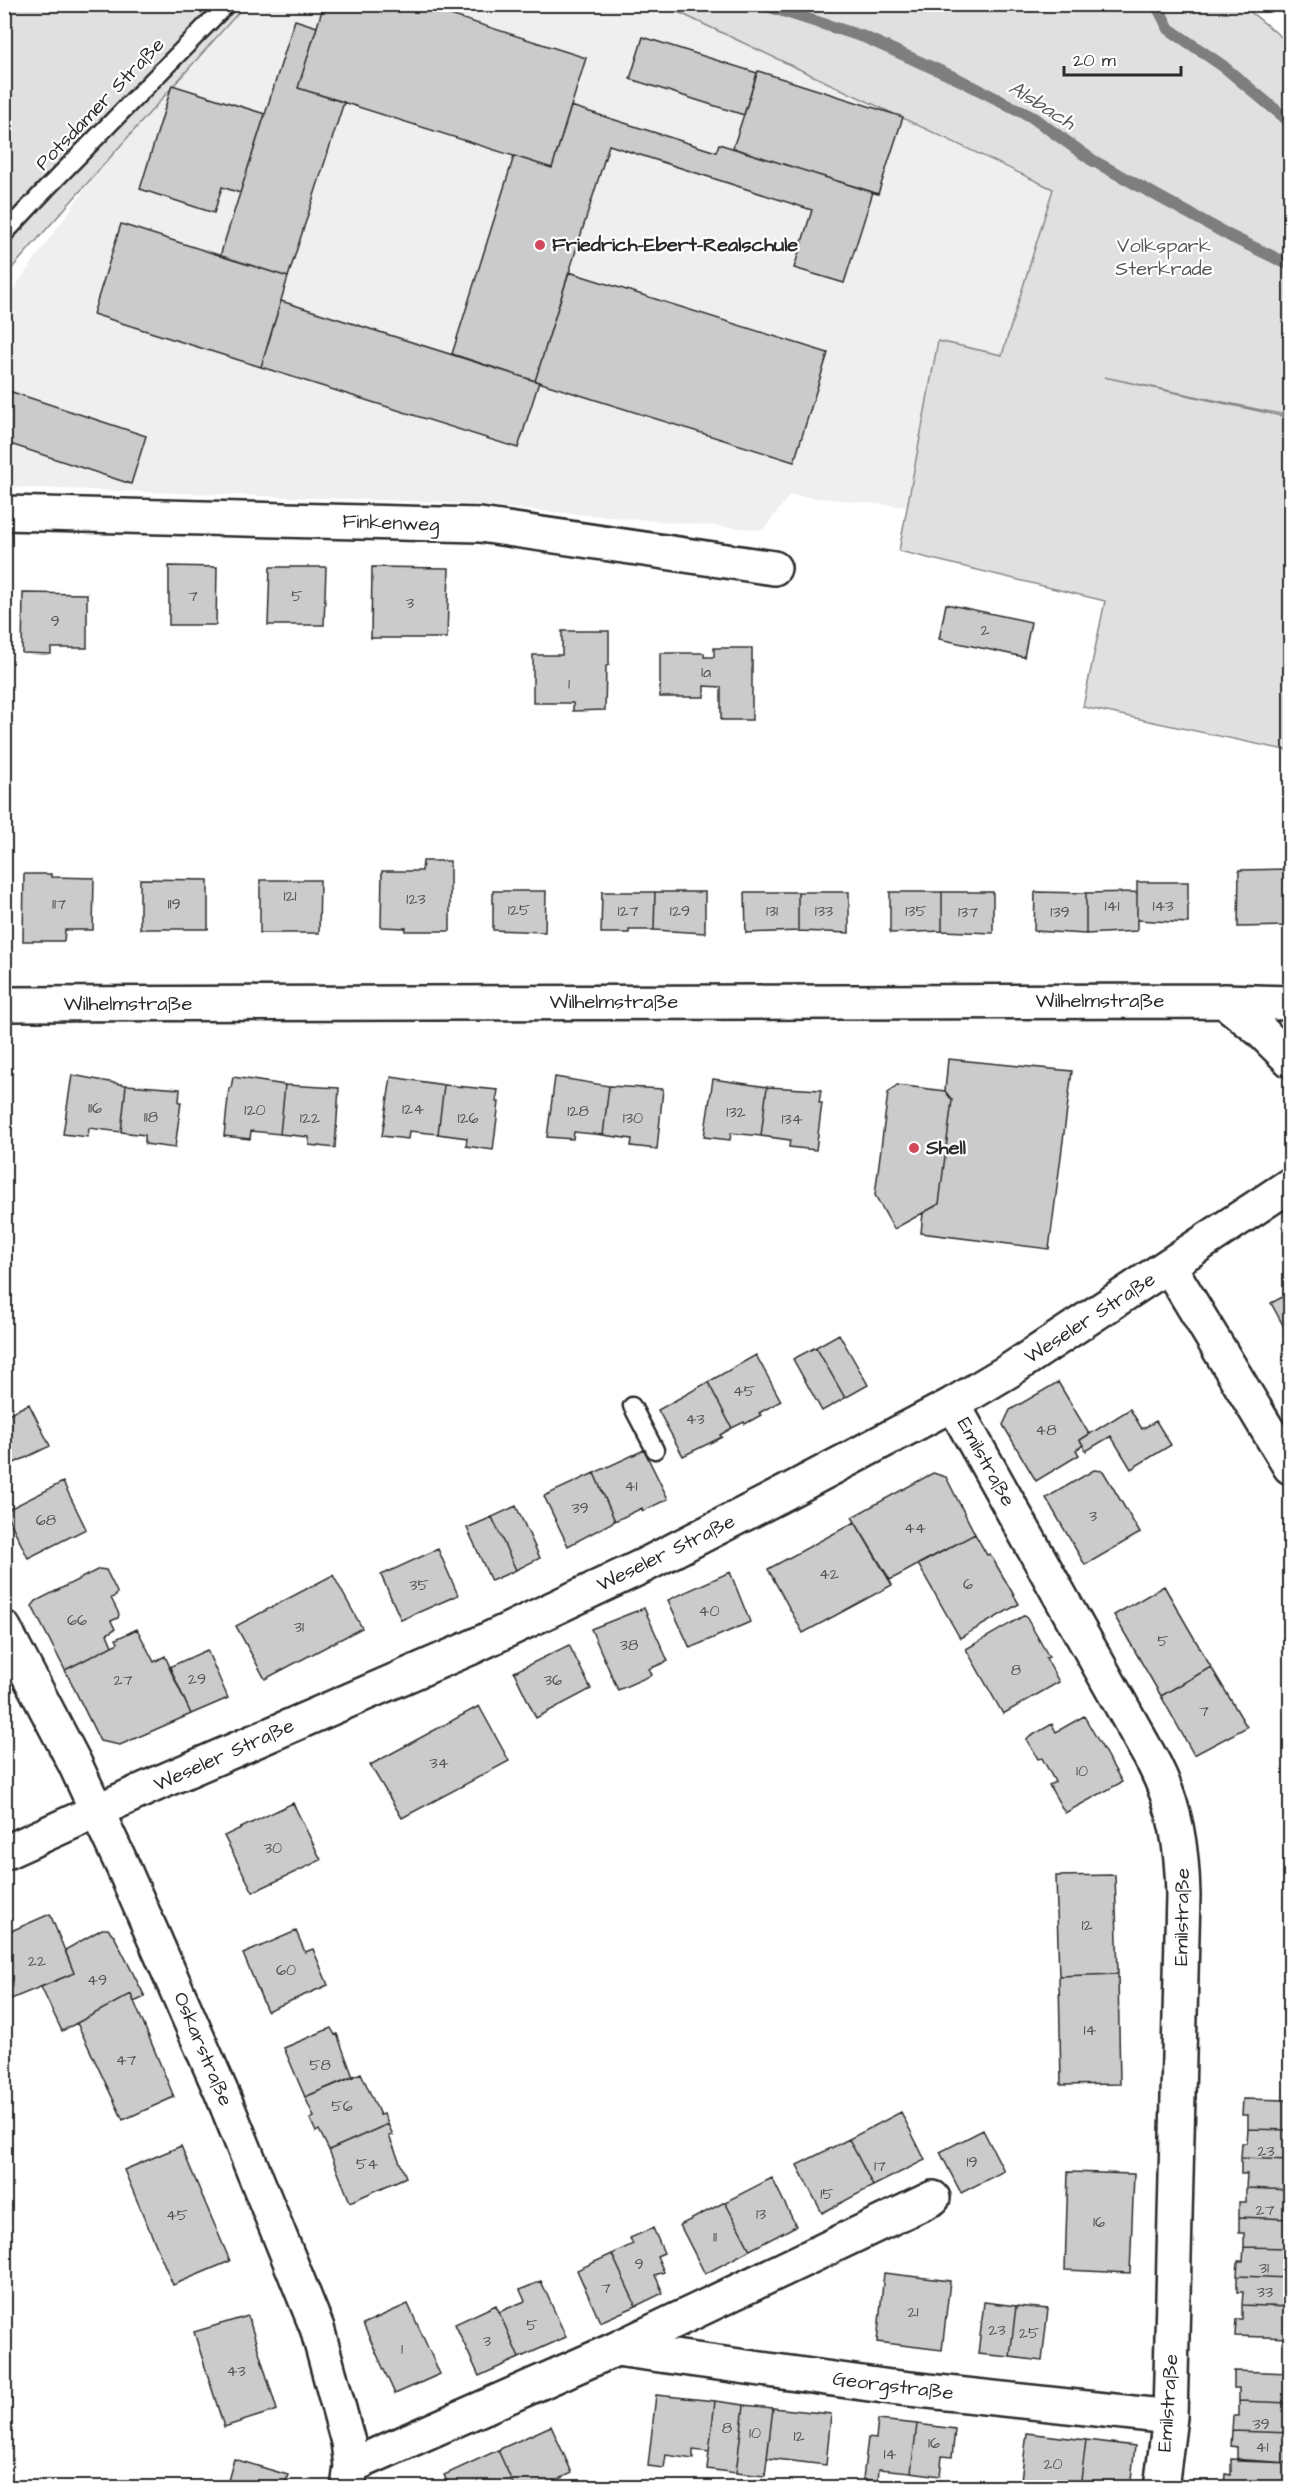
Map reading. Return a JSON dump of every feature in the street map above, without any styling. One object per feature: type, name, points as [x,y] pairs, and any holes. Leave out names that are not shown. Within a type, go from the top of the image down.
[{"type":"street","name":"Finkenweg","points":[[4,513],[480,525],[774,568]]},
{"type":"street","name":"Wilhelmstraße","points":[[4,1004],[1224,1001],[1290,1003]]},
{"type":"street","points":[[1224,1001],[1261,1030],[1290,1060]]},
{"type":"street","name":"Weseler Straße","points":[[4,1853],[470,1648],[645,1565],[953,1404],[1010,1370],[1290,1185]]},
{"type":"street","points":[[1170,1266],[1290,1467]]},
{"type":"street","name":"Emilstraße","points":[[953,1404],[1154,1764],[1168,1791],[1180,1838],[1183,1895],[1170,2417],[1161,2487]]},
{"type":"street","name":"Oskarstraße","points":[[4,1628],[98,1812],[224,2096],[317,2328],[342,2416],[350,2477]]},
{"type":"street","points":[[350,2477],[933,2198]]},
{"type":"street","name":"Georgstraße","points":[[616,2349],[891,2387],[1170,2417]]},
{"type":"lane","name":"Potsdamer Straße","points":[[4,234],[227,4]]},
{"type":"lane","points":[[632,1406],[655,1450]]},
{"type":"shaded area","name":"Friedrich-Ebert-Realschule","points":[[240,5],[688,5],[1053,189],[1002,355],[938,342],[907,507],[790,495],[763,530],[437,502],[5,487],[5,301],[140,112]]},
{"type":"green space","points":[[5,5],[245,5],[5,276]]},
{"type":"green space","name":"Volkspark Sterkrade","points":[[663,5],[1242,5],[1290,44],[1290,416],[1104,377],[1290,418],[1290,751],[1083,707],[1105,601],[899,551],[938,341],[1002,355],[1053,189]]},
{"type":"building","points":[[324,4],[416,4],[586,58],[552,168],[298,88]]},
{"type":"building","points":[[295,20],[317,27],[298,88],[344,102],[288,277],[220,256]]},
{"type":"building","points":[[643,37],[757,73],[744,115],[630,79]]},
{"type":"building","points":[[758,71],[903,117],[878,194],[733,148]]},
{"type":"building","points":[[172,85],[265,114],[240,193],[222,187],[214,213],[140,189]]},
{"type":"building","points":[[571,106],[716,152],[719,144],[873,192],[844,283],[794,268],[812,210],[609,145],[535,381],[452,354],[514,156],[552,168]]},
{"type":"building","points":[[121,224],[288,277],[261,367],[93,314]]},
{"type":"building","points":[[569,272],[828,353],[794,462],[535,381]]},
{"type":"building","points":[[281,301],[539,382],[518,448],[261,367]]},
{"type":"building","points":[[9,391],[146,436],[131,484],[4,442],[4,403]]},
{"type":"building","points":[[169,566],[217,567],[216,625],[169,625]]},
{"type":"building","points":[[270,567],[326,567],[324,625],[268,625]]},
{"type":"building","points":[[372,567],[449,568],[447,638],[371,638]]},
{"type":"building","points":[[23,593],[87,594],[87,648],[51,648],[51,654],[22,653]]},
{"type":"building","points":[[946,604],[1031,622],[1024,657],[939,639]]},
{"type":"building","points":[[562,631],[609,631],[605,710],[573,711],[573,703],[533,703],[533,655],[562,655]]},
{"type":"building","points":[[714,648],[752,648],[752,720],[721,720],[721,687],[704,686],[704,697],[660,697],[660,653],[704,653],[704,657],[714,657]]},
{"type":"building","points":[[423,861],[450,861],[450,931],[405,931],[406,928],[381,927],[382,871],[422,871]]},
{"type":"building","points":[[1290,869],[1290,926],[1238,927],[1239,870]]},
{"type":"building","points":[[24,874],[94,878],[93,930],[65,930],[64,941],[23,941]]},
{"type":"building","points":[[140,879],[208,880],[208,929],[140,929]]},
{"type":"building","points":[[260,880],[320,880],[319,933],[260,933]]},
{"type":"building","points":[[1137,882],[1188,882],[1188,923],[1137,920]]},
{"type":"building","points":[[493,891],[546,891],[545,932],[493,930]]},
{"type":"building","points":[[602,892],[655,892],[654,930],[601,933]]},
{"type":"building","points":[[655,892],[705,892],[705,933],[654,930]]},
{"type":"building","points":[[745,892],[798,892],[798,931],[746,933]]},
{"type":"building","points":[[798,892],[849,892],[849,933],[798,931]]},
{"type":"building","points":[[890,892],[942,892],[942,931],[890,933]]},
{"type":"building","points":[[942,892],[993,892],[993,933],[942,931]]},
{"type":"building","points":[[1035,892],[1086,893],[1086,934],[1034,931]]},
{"type":"building","points":[[1137,892],[1137,931],[1086,934],[1086,893]]},
{"type":"building","points":[[948,1059],[1072,1071],[1049,1249],[921,1233],[923,1213],[939,1204],[952,1100],[945,1091]]},
{"type":"building","points":[[72,1075],[126,1085],[121,1132],[89,1128],[88,1137],[63,1134]]},
{"type":"building","points":[[233,1077],[285,1085],[280,1134],[251,1131],[250,1139],[224,1136],[229,1088],[231,1088]]},
{"type":"building","points":[[391,1077],[444,1085],[438,1134],[409,1131],[408,1139],[382,1136]]},
{"type":"building","points":[[555,1077],[609,1086],[603,1135],[574,1132],[573,1139],[547,1137]]},
{"type":"building","points":[[713,1079],[767,1087],[761,1136],[731,1133],[730,1140],[704,1137]]},
{"type":"building","points":[[126,1085],[180,1089],[179,1102],[181,1102],[175,1148],[145,1144],[145,1135],[121,1132]]},
{"type":"building","points":[[285,1085],[339,1088],[335,1148],[309,1145],[309,1137],[280,1134]]},
{"type":"building","points":[[444,1085],[498,1090],[496,1102],[499,1102],[493,1150],[466,1146],[467,1138],[438,1134]]},
{"type":"building","name":"Shell","points":[[897,1085],[945,1091],[952,1100],[939,1204],[894,1229],[875,1195],[888,1093]]},
{"type":"building","points":[[609,1086],[663,1089],[657,1149],[631,1146],[632,1139],[603,1135]]},
{"type":"building","points":[[767,1087],[821,1090],[819,1103],[822,1103],[816,1150],[789,1147],[790,1140],[761,1136]]},
{"type":"building","points":[[1290,1293],[1290,1338],[1271,1303]]},
{"type":"building","points":[[839,1334],[868,1385],[845,1398],[816,1347]]},
{"type":"building","points":[[816,1347],[845,1398],[822,1411],[793,1359]]},
{"type":"building","points":[[756,1355],[781,1401],[745,1424],[744,1422],[732,1428],[708,1382]]},
{"type":"building","points":[[708,1382],[732,1428],[720,1435],[722,1437],[683,1456],[658,1410]]},
{"type":"building","points":[[1058,1382],[1089,1434],[1080,1440],[1083,1445],[1076,1450],[1079,1455],[1036,1481],[1003,1425],[1010,1410]]},
{"type":"building","points":[[29,1404],[50,1446],[4,1468],[4,1416]]},
{"type":"building","points":[[1130,1409],[1142,1429],[1156,1421],[1171,1445],[1131,1469],[1111,1436],[1086,1451],[1080,1440]]},
{"type":"building","points":[[644,1450],[668,1499],[615,1521],[594,1473]]},
{"type":"building","points":[[1094,1470],[1103,1471],[1140,1533],[1085,1565],[1046,1498]]},
{"type":"building","points":[[594,1473],[615,1521],[568,1546],[544,1496]]},
{"type":"building","points":[[933,1473],[946,1477],[975,1534],[890,1580],[852,1517]]},
{"type":"building","points":[[63,1482],[86,1529],[28,1558],[5,1511]]},
{"type":"building","points":[[516,1506],[540,1558],[516,1570],[492,1517]]},
{"type":"building","points":[[492,1517],[516,1570],[491,1581],[467,1528]]},
{"type":"building","points":[[855,1522],[892,1585],[803,1633],[768,1569]]},
{"type":"building","points":[[975,1534],[987,1555],[990,1554],[1019,1604],[960,1638],[918,1564]]},
{"type":"building","points":[[438,1549],[458,1595],[401,1620],[381,1575]]},
{"type":"building","points":[[99,1569],[106,1570],[117,1592],[116,1596],[111,1598],[119,1614],[118,1618],[111,1621],[115,1629],[107,1634],[112,1646],[65,1670],[32,1606],[36,1601]]},
{"type":"building","points":[[730,1572],[750,1622],[690,1648],[668,1600]]},
{"type":"building","points":[[333,1575],[362,1628],[265,1679],[236,1626]]},
{"type":"building","points":[[1164,1586],[1211,1667],[1161,1696],[1114,1615]]},
{"type":"building","points":[[644,1608],[668,1661],[649,1669],[652,1675],[618,1690],[591,1629]]},
{"type":"building","points":[[1025,1615],[1049,1657],[1046,1658],[1059,1682],[1003,1714],[966,1649]]},
{"type":"building","points":[[137,1629],[154,1662],[165,1656],[191,1714],[120,1745],[100,1741],[65,1670],[118,1643],[116,1639]]},
{"type":"building","points":[[569,1645],[591,1689],[536,1718],[514,1672]]},
{"type":"building","points":[[207,1650],[228,1698],[191,1714],[169,1667]]},
{"type":"building","points":[[1211,1667],[1247,1727],[1194,1755],[1161,1696]]},
{"type":"building","points":[[479,1706],[509,1761],[402,1818],[370,1765]]},
{"type":"building","points":[[1084,1716],[1122,1782],[1065,1813],[1049,1785],[1055,1782],[1042,1758],[1038,1759],[1026,1739],[1052,1724],[1056,1732]]},
{"type":"building","points":[[4,1778],[11,1792],[4,1795]]},
{"type":"building","points":[[293,1803],[321,1860],[253,1892],[224,1836]]},
{"type":"building","points":[[1115,1875],[1118,1974],[1059,1976],[1056,1876]]},
{"type":"building","points":[[50,1914],[74,1973],[4,2002],[4,1934]]},
{"type":"building","points":[[102,1929],[108,1929],[114,1936],[145,1997],[134,2002],[131,1994],[62,2031],[41,1987],[74,1973],[65,1950]]},
{"type":"building","points":[[296,1931],[305,1952],[313,1949],[328,1985],[267,2011],[243,1954]]},
{"type":"building","points":[[1118,1974],[1120,2084],[1061,2085],[1059,1976]]},
{"type":"building","points":[[131,1994],[174,2097],[123,2120],[77,2023]]},
{"type":"building","points":[[331,2028],[335,2035],[337,2034],[353,2077],[305,2097],[284,2048]]},
{"type":"building","points":[[361,2073],[380,2115],[384,2114],[388,2124],[329,2150],[319,2130],[316,2132],[310,2119],[314,2117],[305,2097]]},
{"type":"building","points":[[1243,2099],[1290,2100],[1290,2130],[1248,2129],[1248,2115],[1242,2115]]},
{"type":"building","points":[[901,2112],[925,2160],[873,2186],[849,2139]]},
{"type":"building","points":[[388,2124],[393,2135],[389,2136],[406,2177],[350,2202],[329,2150]]},
{"type":"building","points":[[1248,2129],[1290,2130],[1290,2160],[1241,2158],[1242,2143],[1247,2143]]},
{"type":"building","points":[[983,2130],[1004,2171],[961,2193],[940,2152]]},
{"type":"building","points":[[849,2139],[873,2186],[822,2213],[797,2165]]},
{"type":"building","points":[[181,2146],[230,2261],[173,2285],[124,2170]]},
{"type":"building","points":[[1241,2158],[1290,2160],[1290,2190],[1246,2188],[1247,2174],[1241,2174]]},
{"type":"building","points":[[1068,2172],[1134,2174],[1130,2273],[1065,2270]]},
{"type":"building","points":[[772,2178],[796,2226],[750,2250],[725,2202]]},
{"type":"building","points":[[1246,2188],[1290,2190],[1290,2219],[1239,2217],[1239,2202],[1246,2202]]},
{"type":"building","points":[[725,2202],[750,2250],[705,2274],[680,2225]]},
{"type":"building","points":[[1239,2217],[1290,2219],[1290,2248],[1244,2247],[1244,2233],[1239,2233]]},
{"type":"building","points":[[653,2228],[664,2253],[657,2256],[664,2272],[655,2275],[663,2293],[636,2306],[612,2254],[633,2244],[630,2238]]},
{"type":"building","points":[[1244,2247],[1290,2248],[1290,2278],[1237,2276],[1238,2261],[1243,2261]]},
{"type":"building","points":[[612,2254],[636,2306],[600,2322],[577,2270]]},
{"type":"building","points":[[884,2273],[950,2281],[942,2350],[877,2342]]},
{"type":"building","points":[[1237,2276],[1290,2278],[1290,2307],[1242,2305],[1243,2292],[1237,2292]]},
{"type":"building","points":[[541,2281],[566,2337],[519,2358],[499,2312],[525,2301],[520,2290]]},
{"type":"building","points":[[984,2302],[1016,2306],[1010,2357],[978,2354]]},
{"type":"building","points":[[408,2304],[440,2374],[395,2394],[363,2324]]},
{"type":"building","points":[[496,2305],[519,2358],[479,2376],[455,2324]]},
{"type":"building","points":[[1242,2305],[1290,2307],[1290,2338],[1235,2336],[1236,2319],[1242,2319]]},
{"type":"building","points":[[1016,2306],[1048,2309],[1042,2361],[1010,2357]]},
{"type":"building","points":[[248,2316],[277,2410],[224,2427],[194,2332]]},
{"type":"building","points":[[1234,2371],[1290,2373],[1290,2403],[1239,2401],[1239,2388],[1234,2388]]},
{"type":"building","points":[[656,2395],[715,2401],[709,2452],[693,2450],[693,2459],[666,2455],[664,2468],[648,2466]]},
{"type":"building","points":[[715,2401],[744,2405],[736,2473],[707,2469]]},
{"type":"building","points":[[1239,2401],[1290,2403],[1290,2433],[1232,2431],[1233,2416],[1239,2416]]},
{"type":"building","points":[[744,2405],[773,2408],[765,2476],[736,2473]]},
{"type":"building","points":[[773,2408],[831,2414],[826,2465],[767,2458]]},
{"type":"building","points":[[878,2420],[917,2424],[911,2472],[879,2469],[878,2481],[863,2479],[868,2438],[876,2439]]},
{"type":"building","points":[[917,2424],[955,2429],[952,2457],[942,2456],[940,2476],[911,2472]]},
{"type":"building","points":[[551,2426],[572,2473],[541,2488],[515,2488],[498,2450]]},
{"type":"building","points":[[1232,2431],[1290,2433],[1290,2463],[1237,2461],[1237,2447],[1231,2446]]},
{"type":"building","points":[[1027,2433],[1086,2440],[1080,2488],[1020,2488]]},
{"type":"building","points":[[1086,2440],[1135,2446],[1130,2488],[1080,2488]]},
{"type":"building","points":[[498,2450],[515,2488],[450,2488],[444,2475]]},
{"type":"building","points":[[234,2459],[288,2475],[284,2488],[226,2488]]},
{"type":"building","points":[[1231,2459],[1290,2463],[1290,2488],[1224,2488],[1225,2474],[1231,2475]]},
{"type":"waterway","name":"Alsbach","points":[[761,4],[864,37],[960,80],[1032,117],[1092,160],[1232,237],[1290,265]]},
{"type":"waterway","points":[[1156,4],[1169,29],[1223,66],[1290,122]]},
{"type":"place","name":"Friedrich-Ebert-Realschule","points":[[540,245]]},
{"type":"place","name":"Shell","points":[[914,1148]]}]
